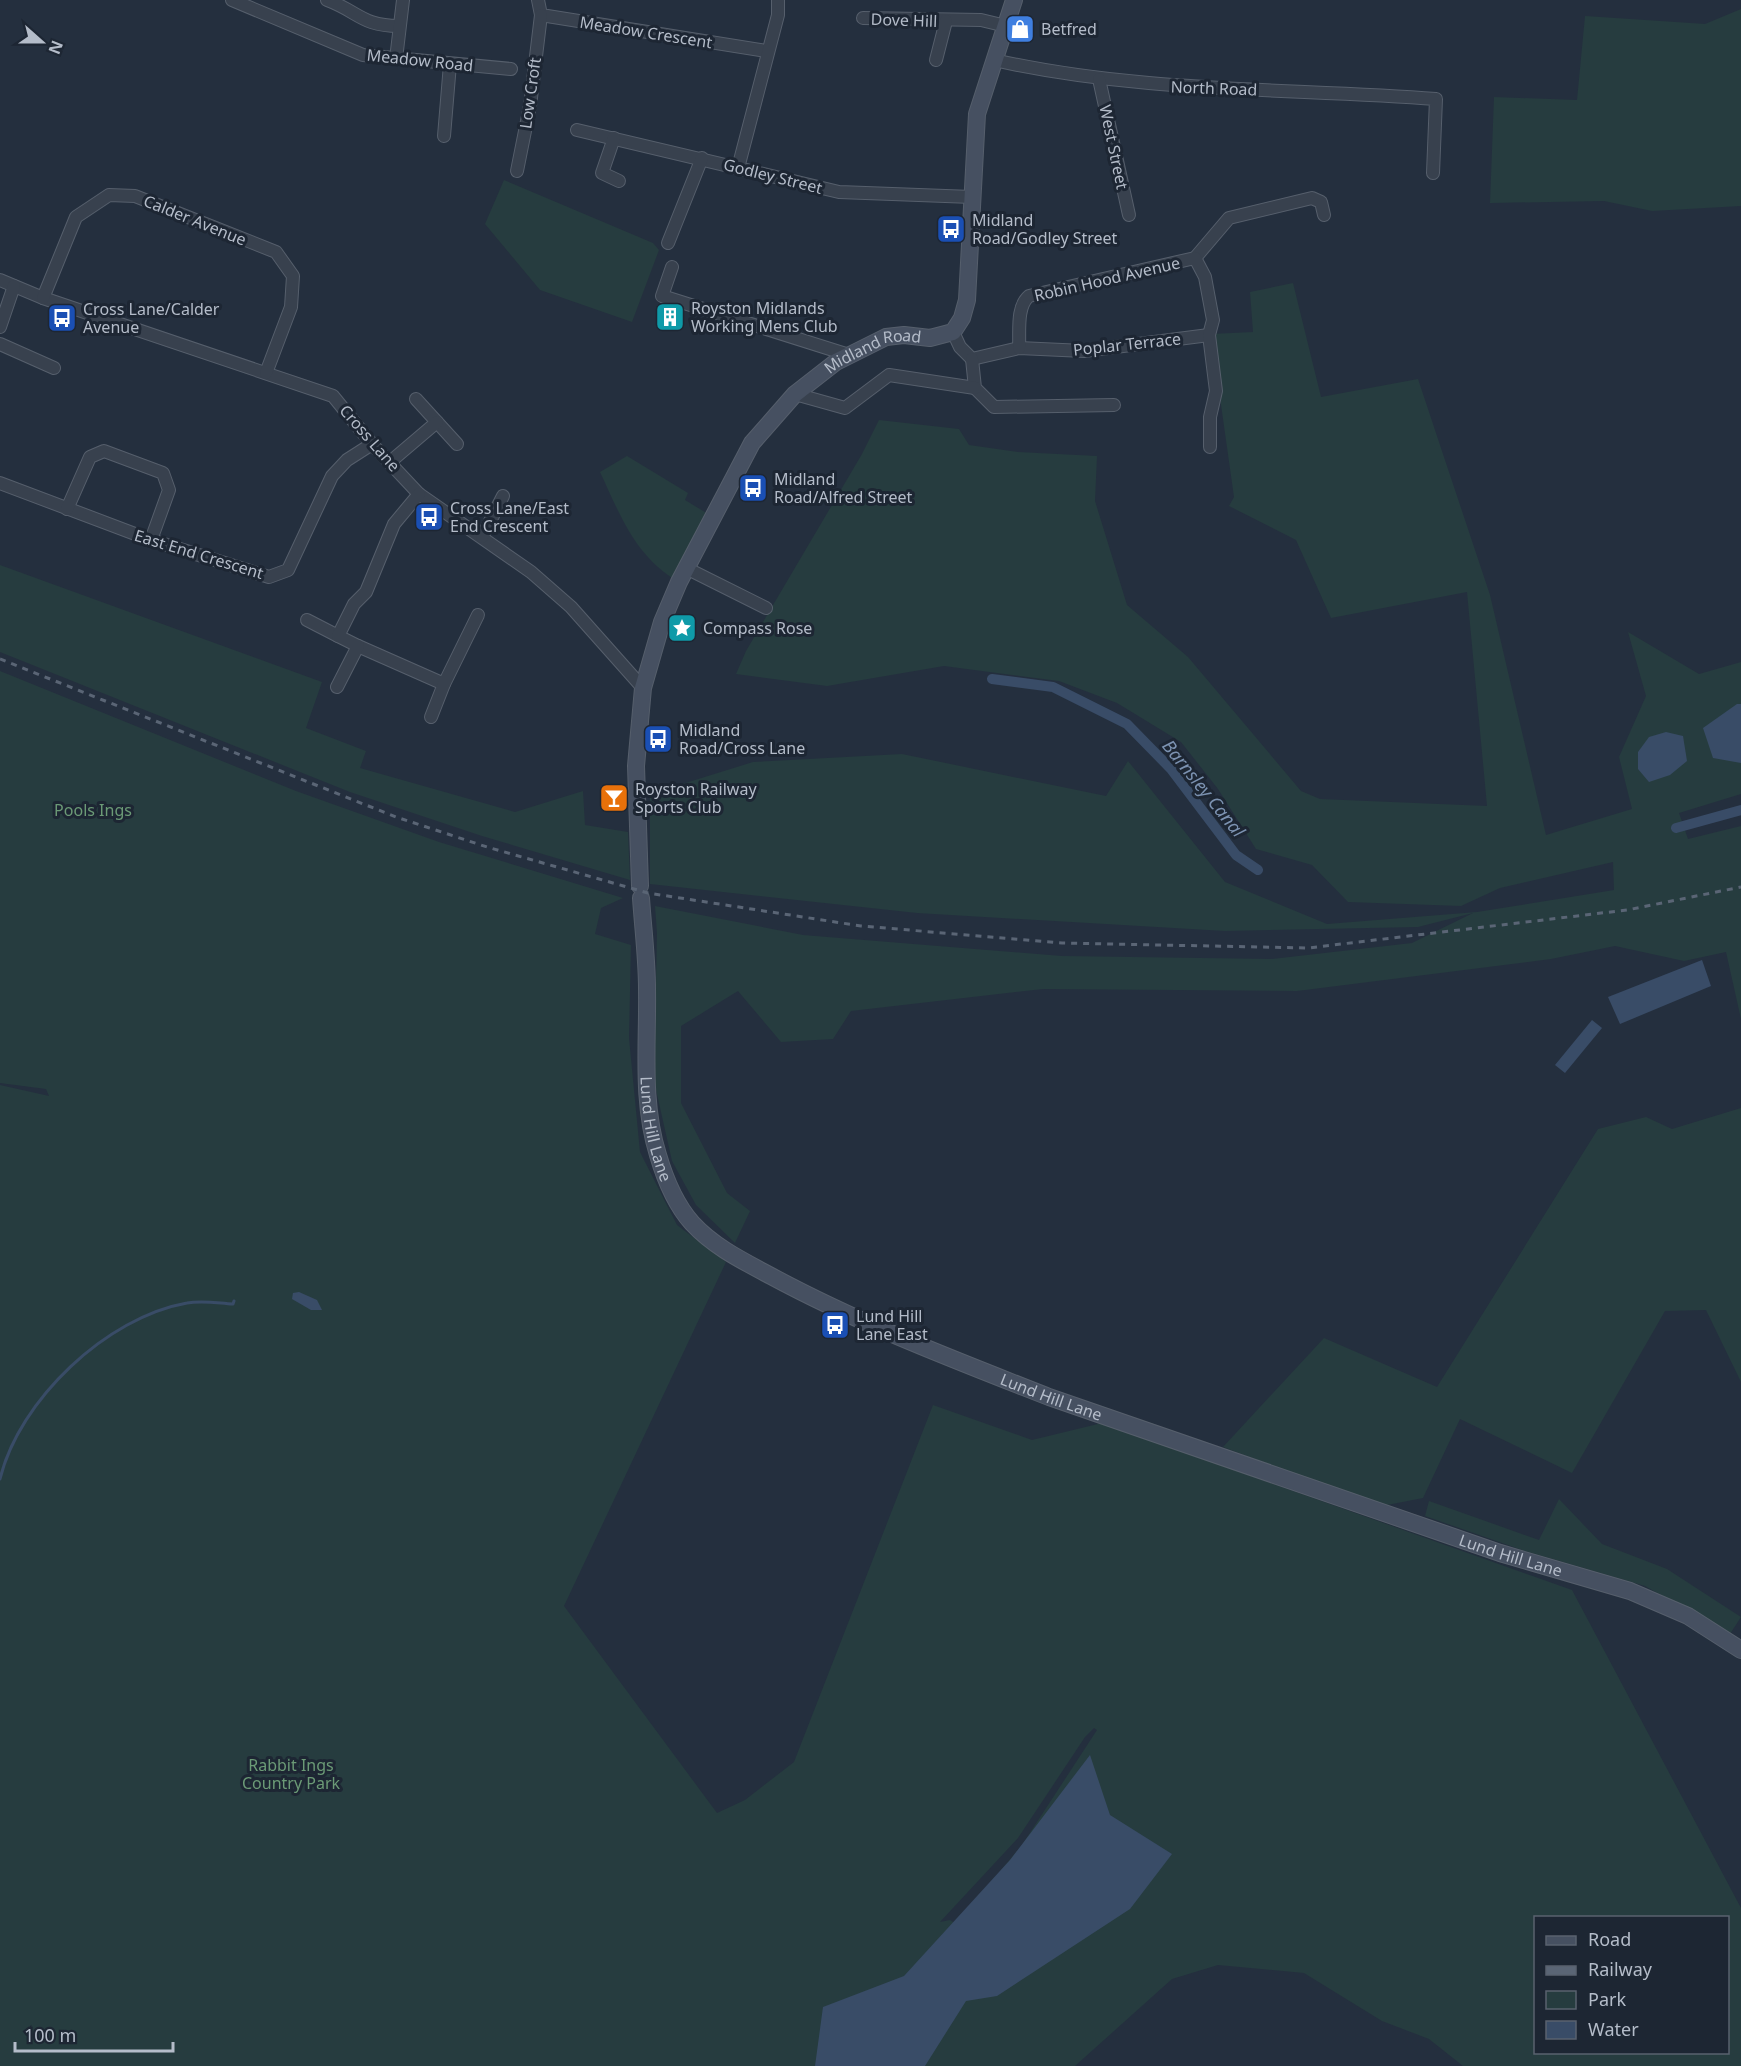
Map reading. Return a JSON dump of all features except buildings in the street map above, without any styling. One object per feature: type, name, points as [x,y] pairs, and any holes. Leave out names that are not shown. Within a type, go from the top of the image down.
[{"type":"main road","points":[[953,332],[962,318],[967,300],[977,114],[1014,0]]},
{"type":"main road","name":"Midland Road","points":[[643,688],[662,622],[686,568],[752,443],[795,394],[836,362],[886,336],[904,335],[930,338],[953,332]]},
{"type":"main road","name":"Lund Hill Lane","points":[[643,688],[636,806],[647,988],[646,1073],[650,1120],[658,1155],[678,1204],[693,1225],[726,1252],[816,1300],[1039,1393],[1500,1554],[1630,1591],[1688,1616],[1741,1650]]},
{"type":"street","name":"Meadow Road","points":[[232,0],[363,56],[511,69]]},
{"type":"street","points":[[327,0],[344,7],[364,21],[381,26],[399,26]]},
{"type":"street","points":[[396,59],[403,0]]},
{"type":"street","points":[[538,0],[541,15]]},
{"type":"street","points":[[738,168],[766,51],[778,15],[778,0]]},
{"type":"street","name":"Meadow Crescent","points":[[541,15],[766,51]]},
{"type":"street","name":"Low Croft","points":[[517,171],[530,106],[541,15]]},
{"type":"street","name":"Dove Hill","points":[[863,18],[981,20],[1006,26]]},
{"type":"street","name":"Dove Hill","points":[[936,60],[946,21]]},
{"type":"street","name":"North Road","points":[[994,60],[1099,79],[1162,86],[1436,99],[1433,173]]},
{"type":"street","points":[[444,136],[450,64]]},
{"type":"street","name":"West Street","points":[[1099,79],[1129,215]]},
{"type":"street","name":"Godley Street","points":[[578,130],[839,192],[972,197]]},
{"type":"street","points":[[615,138],[597,172],[619,181]]},
{"type":"street","points":[[668,243],[702,158]]},
{"type":"street","name":"Calder Avenue","points":[[43,298],[76,217],[109,195],[135,196],[276,252],[294,276],[291,306],[266,373]]},
{"type":"street","points":[[1195,258],[1229,218],[1312,198],[1321,202],[1324,215]]},
{"type":"street","name":"Robin Hood Avenue","points":[[1019,348],[1021,309],[1023,301],[1029,296],[1195,258],[1205,277],[1213,320],[1209,335],[1216,391],[1210,417],[1210,447]]},
{"type":"street","points":[[672,267],[662,296],[849,355]]},
{"type":"street","name":"Cross Lane","points":[[0,280],[43,298],[333,396],[372,444],[420,494],[531,572],[571,608],[643,688]]},
{"type":"street","points":[[0,327],[14,286]]},
{"type":"street","points":[[953,332],[960,346],[972,358],[975,388]]},
{"type":"street","name":"Poplar Terrace","points":[[972,358],[1019,348],[1084,351],[1209,335]]},
{"type":"street","points":[[0,344],[54,368]]},
{"type":"street","points":[[795,394],[845,408],[889,375],[975,388],[994,407],[1114,405]]},
{"type":"street","points":[[416,399],[457,444]]},
{"type":"street","points":[[390,462],[437,422]]},
{"type":"street","name":"East End Crescent","points":[[0,483],[151,540],[269,577],[288,570],[332,476],[348,460],[372,444]]},
{"type":"street","points":[[67,509],[90,457],[104,451],[162,473],[169,490],[151,540]]},
{"type":"street","points":[[338,636],[354,604],[366,592],[394,524],[420,494]]},
{"type":"street","points":[[482,537],[503,496]]},
{"type":"street","points":[[686,568],[766,608]]},
{"type":"street","points":[[432,717],[444,684],[478,615]]},
{"type":"street","points":[[307,620],[358,646],[444,684]]},
{"type":"street","points":[[338,687],[358,646]]},
{"type":"green space","points":[[1741,9],[1741,206],[1652,211],[1604,201],[1490,203],[1494,97],[1577,100],[1585,16],[1705,24]]},
{"type":"green space","points":[[504,180],[653,243],[659,250],[632,322],[540,290],[485,224]]},
{"type":"green space","points":[[1293,283],[1321,397],[1418,379],[1490,595],[1546,835],[1632,809],[1619,757],[1646,696],[1628,632],[1699,674],[1741,662],[1741,794],[1679,813],[1688,839],[1741,826],[1741,1019],[1726,952],[1684,961],[1615,946],[1551,959],[1297,991],[1043,989],[851,1011],[833,1039],[781,1042],[738,991],[681,1026],[681,1103],[727,1193],[750,1211],[735,1243],[696,1205],[672,1161],[654,1081],[657,933],[655,906],[803,935],[1062,956],[1272,959],[1412,943],[1473,913],[1418,927],[1225,931],[917,913],[650,884],[650,794],[753,762],[902,754],[1106,796],[1128,761],[1225,882],[1327,924],[1477,912],[1614,890],[1613,862],[1500,888],[1461,906],[1348,902],[1312,865],[1256,849],[1218,789],[1181,742],[1117,703],[1059,681],[944,666],[827,686],[736,674],[746,651],[862,454],[879,420],[959,429],[969,445],[1018,452],[1097,456],[1095,501],[1127,605],[1188,657],[1301,791],[1320,799],[1487,806],[1467,592],[1331,618],[1296,540],[1229,506],[1234,497],[1211,334],[1253,332],[1250,292]]},
{"type":"green space","points":[[627,456],[688,493],[685,500],[713,517],[679,582],[651,561],[640,548],[622,519],[600,472]]},
{"type":"green space","points":[[0,565],[322,682],[306,728],[366,751],[360,768],[515,812],[583,791],[585,825],[628,832],[630,880],[482,836],[350,792],[0,652]]},
{"type":"green space","points":[[0,671],[296,791],[439,842],[623,898],[601,908],[595,934],[631,945],[629,1038],[640,1152],[677,1225],[726,1262],[564,1606],[717,1813],[745,1800],[794,1762],[933,1405],[1032,1440],[1102,1423],[1572,1590],[1741,1908],[1741,2066],[1463,2066],[1429,2039],[1382,2021],[1304,1973],[1218,1965],[1172,1979],[1075,2066],[0,2066],[0,1085],[49,1096],[46,1089],[0,1083]],"holes":[[[1094,1728],[1097,1730],[1022,1845],[956,1924],[950,1920],[940,1922],[1018,1838],[1085,1737]]]},
{"type":"green space","points":[[1741,1108],[1741,1382],[1706,1310],[1665,1311],[1572,1473],[1460,1419],[1423,1498],[1382,1506],[1223,1447],[1324,1338],[1437,1387],[1598,1129],[1646,1117],[1672,1129]]},
{"type":"green space","points":[[1559,1499],[1602,1544],[1667,1569],[1741,1617],[1730,1634],[1645,1586],[1525,1551],[1425,1516],[1429,1501],[1539,1540]]},
{"type":"water","points":[[1737,704],[1741,704],[1741,763],[1713,758],[1703,728]]},
{"type":"water","points":[[1666,732],[1683,736],[1687,761],[1670,775],[1649,782],[1638,769],[1638,752],[1649,737]]},
{"type":"water","points":[[1702,960],[1711,986],[1620,1024],[1608,997]]},
{"type":"water","points":[[1592,1020],[1602,1028],[1565,1073],[1555,1065]]},
{"type":"water","points":[[299,1292],[317,1300],[322,1310],[311,1310],[292,1299],[293,1293]]},
{"type":"water","points":[[1090,1755],[1110,1815],[1172,1854],[1130,1909],[997,1996],[966,2001],[925,2066],[815,2066],[823,2007],[904,1976],[1010,1860]]},
{"type":"waterway","name":"Barnsley Canal","points":[[992,679],[1053,687],[1127,724],[1171,769],[1236,855],[1258,870]]},
{"type":"waterway","name":"Barnsley Canal","points":[[1676,828],[1741,810]]},
{"type":"waterway","points":[[0,1479],[10,1449],[26,1420],[46,1392],[98,1344],[127,1325],[157,1311],[193,1302],[233,1304],[234,1301]]},
{"type":"railway","points":[[0,659],[396,817],[487,847],[648,893],[861,926],[1062,943],[1308,948],[1627,910],[1741,887]]},
{"type":"place","name":"Betfred","points":[[1020,29]]},
{"type":"place","name":"Midland Road/Godley Street","points":[[951,229]]},
{"type":"place","name":"Royston Midlands Working Mens Club","points":[[670,317]]},
{"type":"place","name":"Cross Lane/Calder Avenue","points":[[62,318]]},
{"type":"place","name":"Midland Road/Alfred Street","points":[[753,488]]},
{"type":"place","name":"Cross Lane/East End Crescent","points":[[429,517]]},
{"type":"place","name":"Compass Rose","points":[[682,628]]},
{"type":"place","name":"Midland Road/Cross Lane","points":[[658,739]]},
{"type":"place","name":"Royston Railway Sports Club","points":[[614,798]]},
{"type":"place","name":"Lund Hill Lane East","points":[[835,1325]]},
{"type":"park label","name":"Pools Ings","points":[[93,810]]},
{"type":"park label","name":"Rabbit Ings Country Park","points":[[291,1774]]}]
